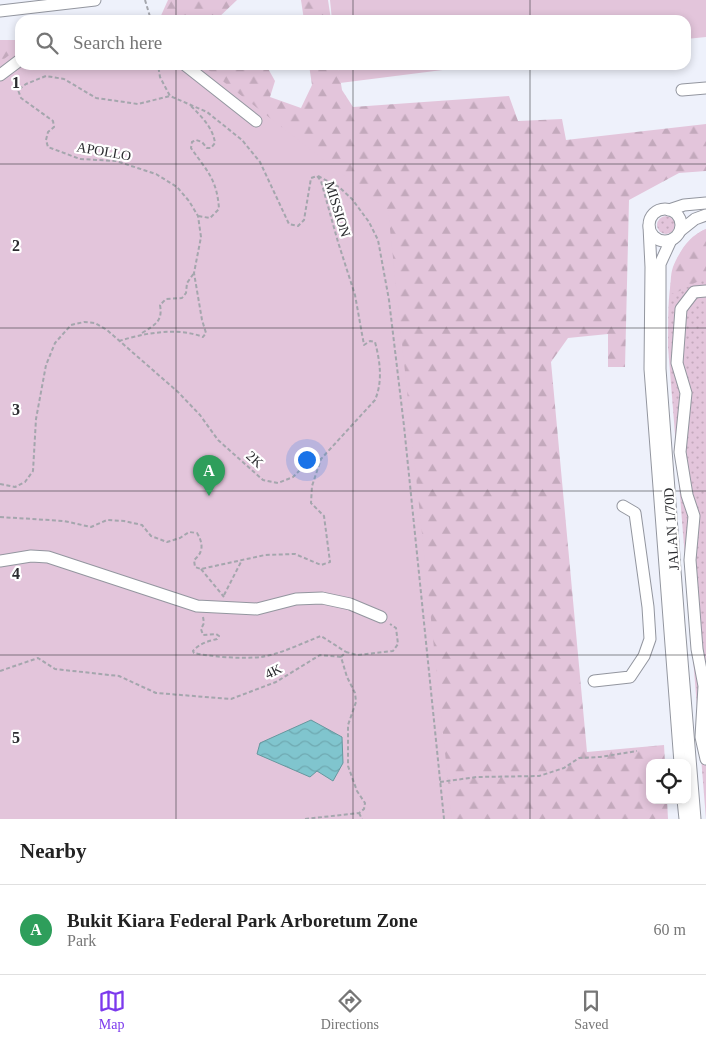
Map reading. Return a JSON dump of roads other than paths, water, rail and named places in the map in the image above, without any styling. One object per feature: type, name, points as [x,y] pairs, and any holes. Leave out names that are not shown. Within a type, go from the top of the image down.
[{"type":"street","points":[[0,10],[95,0]]},
{"type":"street","points":[[0,75],[15,64]]},
{"type":"street","points":[[191,70],[256,121]]},
{"type":"street","points":[[682,90],[706,88]]},
{"type":"street","points":[[669,210],[675,212],[681,224],[677,236],[665,242],[653,236],[649,226],[650,220],[657,212],[706,203]]},
{"type":"street","points":[[680,230],[695,219],[706,215]]},
{"type":"street","name":"JALAN 1/70D","points":[[649,226],[651,267],[650,369],[674,625],[695,819]]},
{"type":"street","name":"JALAN 1/70D","points":[[672,240],[666,248],[660,264],[660,369],[680,759]]},
{"type":"street","points":[[706,291],[694,292],[681,309],[677,363],[686,393],[680,452],[687,495],[694,516],[690,560],[697,648],[704,686],[702,737],[706,759]]},
{"type":"street","points":[[594,681],[630,677],[644,656],[650,639],[648,607],[635,513],[623,506]]},
{"type":"street","points":[[0,561],[31,556],[48,557],[197,606],[257,609],[296,599],[322,598],[350,604],[381,617]]},
{"type":"street","points":[[650,639],[662,636],[674,625]]},
{"type":"street","points":[[683,804],[685,819]]},
{"type":"water","points":[[311,720],[342,737],[343,763],[333,781],[317,771],[310,777],[257,754],[260,743]]},
{"type":"place","name":"Bukit Kiara Federal Park Arboretum Zone","points":[[209,496]]}]
